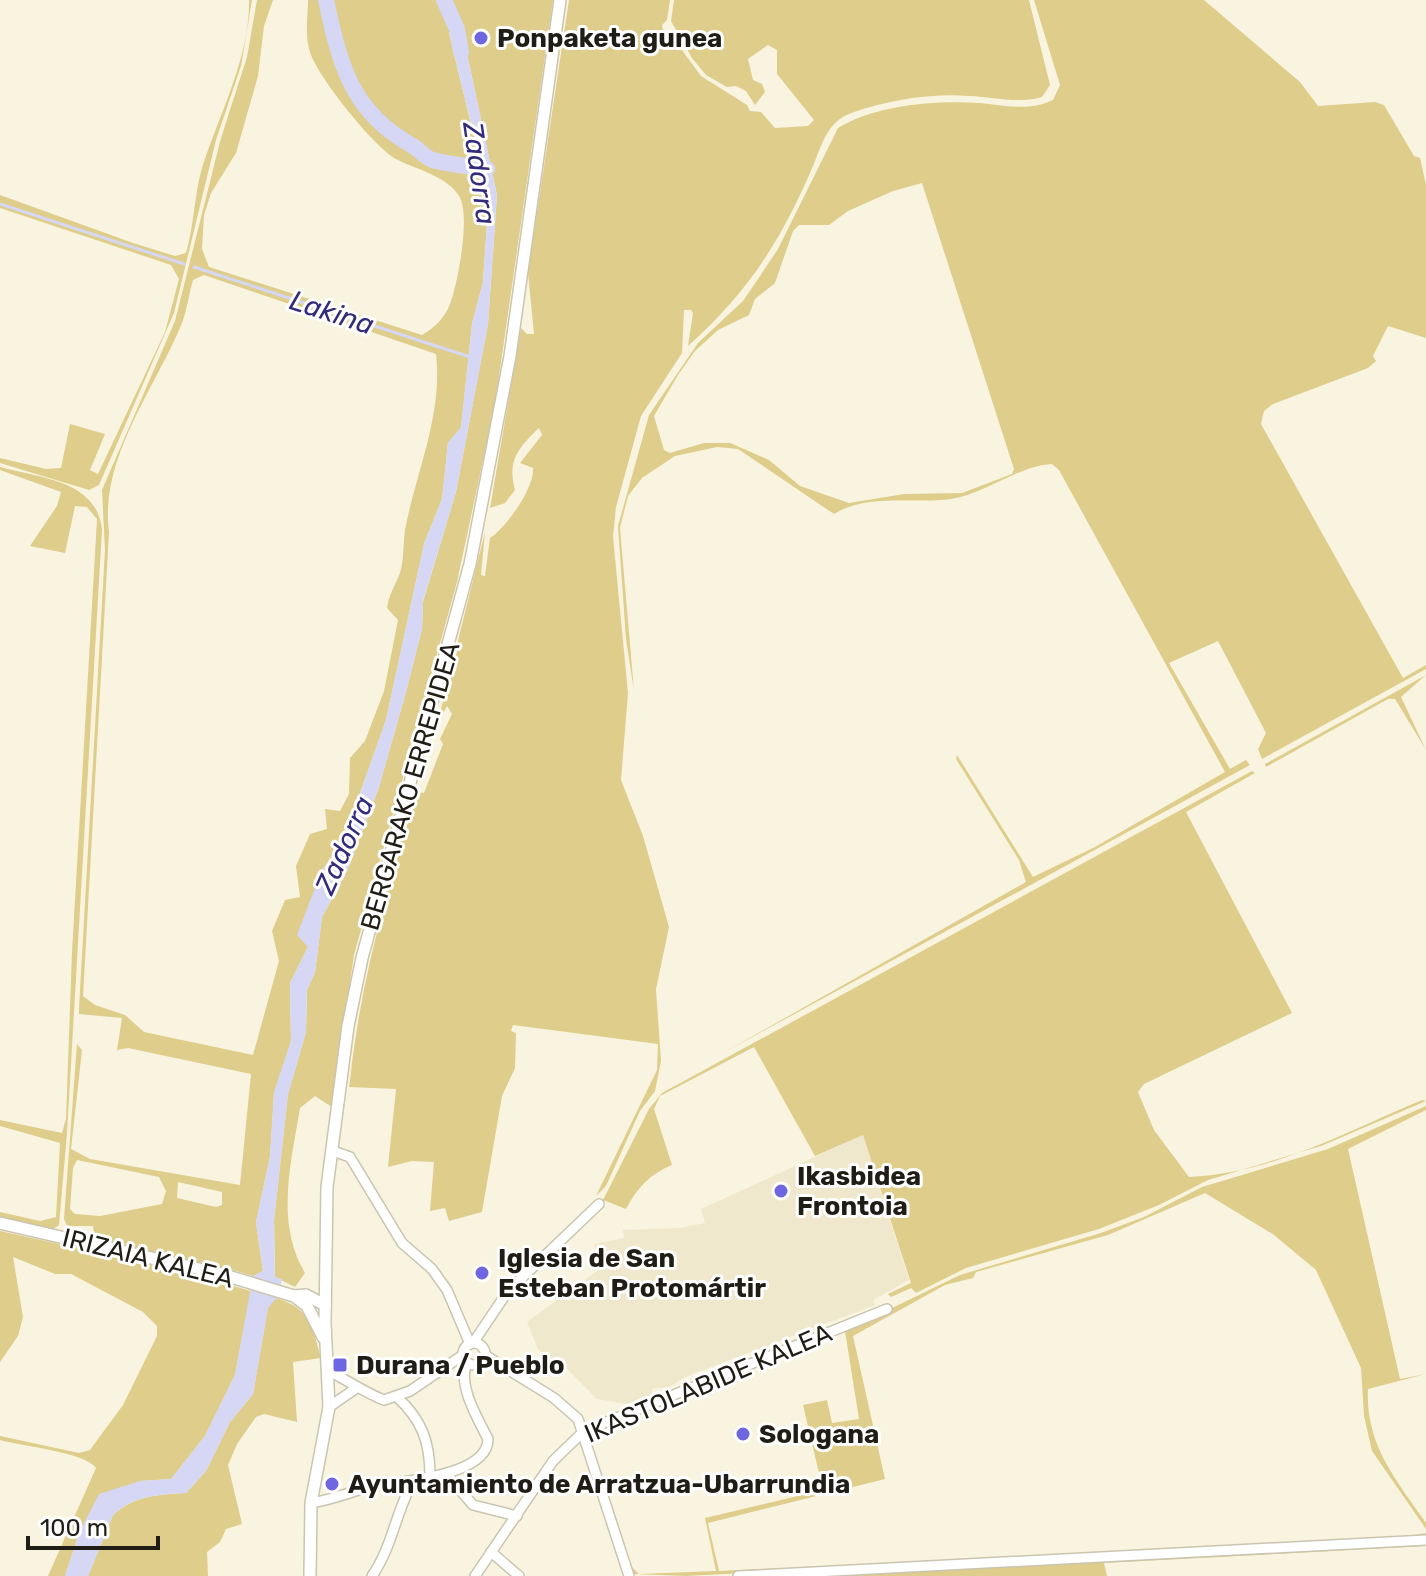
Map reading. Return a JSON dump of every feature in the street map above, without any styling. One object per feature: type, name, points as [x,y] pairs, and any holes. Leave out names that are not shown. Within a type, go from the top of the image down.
[{"type":"street","name":"BERGARAKO ERREPIDEA","points":[[310,1576],[311,1503],[329,1407],[325,1305],[327,1187],[356,980],[462,596],[492,457],[560,0]]},
{"type":"street","points":[[333,1151],[350,1157],[402,1243],[432,1269],[447,1290],[471,1344]]},
{"type":"street","points":[[311,1503],[338,1499],[370,1487],[447,1475],[482,1456],[488,1447],[470,1401],[464,1372],[471,1344],[508,1291],[599,1204]]},
{"type":"street","name":"IRIZAIA KALEA","points":[[0,1223],[221,1274],[325,1305]]},
{"type":"street","points":[[325,1279],[321,1290],[309,1301],[326,1343]]},
{"type":"street","name":"IKASTOLABIDE KALEA","points":[[475,1576],[553,1461],[584,1431],[887,1309]]},
{"type":"street","points":[[471,1344],[482,1347],[485,1355],[567,1408],[584,1431],[629,1576]]},
{"type":"street","points":[[465,1359],[478,1365],[485,1355]]},
{"type":"street","points":[[328,1371],[346,1379],[355,1389],[384,1400],[397,1397],[465,1359]]},
{"type":"street","points":[[329,1407],[355,1389]]},
{"type":"street","points":[[397,1397],[415,1414],[425,1434],[430,1476]]},
{"type":"street","points":[[447,1475],[473,1505],[517,1516]]},
{"type":"street","points":[[372,1576],[380,1565],[403,1498],[413,1481]]},
{"type":"street","points":[[738,1576],[1426,1540]]},
{"type":"street","points":[[491,1552],[519,1576]]},
{"type":"shaded area","points":[[249,0],[252,0],[241,66],[216,140],[174,313],[99,485],[89,490],[0,463],[0,458],[46,469],[61,468],[70,424],[105,434],[90,470],[98,474],[165,332],[179,279],[171,265],[0,208],[0,195],[133,243],[175,256],[186,253],[202,168],[239,64],[248,22]]},
{"type":"shaded area","points":[[257,0],[273,0],[264,26],[258,76],[236,153],[211,193],[204,215],[202,249],[209,267],[422,335],[442,318],[453,294],[464,233],[459,196],[447,183],[386,152],[336,95],[311,55],[307,34],[308,0],[553,0],[495,404],[457,582],[354,955],[332,1107],[315,1096],[300,1108],[288,1192],[290,1234],[305,1273],[295,1287],[275,1277],[274,1220],[288,1094],[306,1032],[307,990],[315,972],[322,917],[347,871],[379,787],[422,629],[423,602],[456,492],[488,324],[497,195],[462,30],[449,33],[482,170],[487,223],[483,282],[472,324],[461,428],[448,443],[442,499],[424,544],[386,720],[344,838],[321,872],[308,947],[290,983],[291,1041],[274,1093],[270,1157],[256,1222],[263,1271],[253,1276],[223,1267],[221,1270],[95,1239],[93,1226],[67,1226],[64,1219],[77,1044],[82,1050],[71,1149],[90,1159],[240,1185],[251,1074],[128,1048],[117,1050],[122,1018],[79,1014],[79,1008],[105,550],[102,490],[175,321],[221,138],[247,57]],"holes":[[[204,275],[436,354],[436,399],[432,421],[405,530],[400,573],[387,608],[398,620],[384,691],[365,741],[350,758],[349,794],[340,811],[325,809],[327,829],[310,834],[296,866],[300,897],[285,900],[272,931],[279,961],[253,1055],[144,1032],[125,1015],[95,1005],[83,996],[108,505],[112,478],[132,425],[182,323],[193,280]],[[77,1160],[159,1177],[166,1191],[162,1204],[100,1216],[75,1214],[70,1209],[73,1168]],[[178,1182],[222,1192],[222,1205],[216,1207],[177,1198]]]},
{"type":"shaded area","points":[[569,0],[670,0],[667,20],[662,25],[665,37],[672,45],[676,42],[701,76],[747,105],[750,111],[761,112],[775,128],[808,126],[814,120],[777,74],[777,50],[768,45],[748,59],[753,80],[762,84],[765,92],[755,105],[746,91],[736,86],[727,87],[706,75],[692,58],[671,21],[674,0],[1029,0],[1050,85],[1042,97],[1033,99],[955,95],[911,98],[844,116],[830,128],[786,223],[759,267],[727,307],[688,346],[693,313],[684,310],[682,353],[641,416],[616,507],[613,537],[628,693],[621,780],[643,836],[669,927],[656,989],[661,1061],[655,1091],[640,1111],[606,1186],[596,1196],[657,1070],[658,1044],[513,1025],[511,1031],[516,1033],[515,1068],[502,1096],[482,1212],[449,1221],[445,1208],[430,1211],[434,1162],[412,1161],[388,1167],[396,1089],[349,1087],[368,971],[386,899],[417,792],[424,793],[443,744],[440,739],[452,714],[447,706],[437,725],[485,532],[481,575],[485,576],[490,538],[504,526],[529,486],[533,468],[520,463],[542,435],[539,428],[516,456],[512,471],[515,490],[505,503],[490,508],[521,328],[527,334],[534,334],[528,273]]},
{"type":"shaded area","points":[[1034,0],[1204,0],[1300,82],[1318,106],[1375,102],[1384,105],[1414,156],[1420,158],[1426,185],[1426,338],[1388,326],[1373,356],[1376,361],[1368,368],[1273,404],[1264,411],[1261,424],[1403,678],[1426,665],[1426,669],[1262,759],[1258,749],[1266,733],[1218,641],[1169,663],[1230,769],[1246,760],[1250,765],[723,1053],[1026,882],[1019,860],[956,759],[957,755],[1033,877],[1095,847],[1225,772],[1059,470],[1052,464],[1026,470],[977,492],[951,499],[876,501],[834,514],[738,449],[717,447],[675,456],[642,478],[628,496],[620,528],[634,691],[626,639],[618,526],[649,415],[698,343],[743,301],[778,249],[838,128],[870,114],[906,106],[962,102],[1034,106],[1053,100],[1060,85]],"holes":[[[922,183],[1014,469],[1012,474],[962,493],[904,494],[849,503],[800,486],[769,460],[730,443],[704,443],[670,453],[664,450],[654,416],[695,351],[718,330],[749,315],[755,299],[775,283],[793,231],[799,225],[829,225],[848,211],[893,191]]]},
{"type":"shaded area","points":[[0,467],[48,479],[78,491],[98,513],[102,529],[67,1133],[59,1225],[53,1229],[0,1218],[0,1212],[40,1221],[56,1217],[60,1143],[0,1126],[0,1120],[62,1133],[66,1119],[72,952],[97,519],[87,507],[75,506],[65,553],[30,546],[57,506],[61,492],[0,470]]},
{"type":"shaded area","points":[[1426,675],[1401,697],[1426,750],[1395,699],[1388,699],[1266,767],[1265,764]]},
{"type":"shaded area","points":[[1252,771],[1255,773],[1186,812],[1292,1013],[1144,1084],[1138,1092],[1154,1130],[1189,1177],[1243,1169],[1208,1180],[1159,1205],[1099,1229],[966,1268],[916,1293],[911,1288],[891,1297],[888,1294],[911,1283],[863,1135],[815,1156],[754,1047],[660,1096],[654,1109],[672,1165],[645,1182],[626,1209],[603,1200],[649,1109],[662,1093]]},
{"type":"shaded area","points":[[1422,1100],[1426,1101],[1321,1146],[1296,1154]]},
{"type":"shaded area","points":[[1426,1106],[1426,1110],[1348,1149],[1400,1379],[1426,1374],[1368,1389],[1368,1409],[1377,1444],[1426,1523],[1426,1529],[1372,1451],[1364,1416],[1361,1368],[1316,1270],[1274,1235],[1205,1193],[1108,1235],[976,1272],[973,1278],[945,1285],[853,1336],[885,1479],[708,1523],[719,1571],[1396,1538],[1426,1533],[1426,1538],[686,1576],[633,1574],[632,1567],[639,1574],[716,1571],[705,1518],[823,1490],[803,1405],[827,1400],[832,1423],[859,1419],[845,1331],[960,1275],[1101,1233],[1144,1217],[1202,1187],[1328,1149]]},
{"type":"shaded area","points":[[863,1135],[909,1280],[873,1300],[875,1305],[685,1377],[668,1388],[653,1388],[650,1396],[627,1404],[597,1399],[557,1359],[549,1360],[538,1349],[527,1322],[601,1268],[594,1244],[624,1238],[623,1230],[679,1228],[705,1223],[701,1209]]},
{"type":"shaded area","points":[[0,1231],[177,1270],[251,1291],[235,1375],[205,1436],[171,1479],[140,1481],[79,1533],[65,1576],[48,1576],[96,1468],[79,1458],[0,1440],[0,1436],[79,1453],[90,1450],[123,1405],[157,1336],[157,1326],[143,1312],[71,1274],[55,1274],[13,1257],[23,1317],[18,1336],[0,1362]]},
{"type":"shaded area","points":[[276,1298],[303,1313],[312,1328],[321,1358],[293,1362],[297,1422],[264,1414],[256,1417],[237,1444],[228,1465],[242,1524],[226,1529],[220,1542],[207,1552],[208,1576],[88,1576],[113,1515],[138,1500],[186,1493],[206,1471],[230,1422],[253,1394],[268,1307]]},
{"type":"shaded area","points":[[1426,1543],[1426,1546],[1104,1563],[1107,1576],[781,1576]]},
{"type":"water","points":[[462,30],[497,195],[488,324],[456,492],[423,601],[422,629],[406,692],[379,787],[347,871],[322,917],[315,972],[307,990],[306,1032],[288,1095],[274,1220],[275,1277],[282,1279],[278,1296],[268,1308],[253,1394],[230,1422],[206,1471],[186,1493],[147,1497],[121,1509],[113,1515],[88,1576],[65,1576],[79,1533],[99,1494],[140,1481],[171,1479],[205,1436],[235,1375],[253,1276],[263,1271],[256,1222],[270,1157],[274,1092],[291,1041],[290,983],[308,947],[297,935],[321,872],[344,838],[386,720],[424,544],[442,499],[448,443],[461,427],[472,324],[483,282],[487,223],[482,170],[449,32]]},
{"type":"waterway","points":[[326,0],[343,66],[362,102],[375,118],[430,159],[487,169]]},
{"type":"waterway","name":"Zadorra","points":[[444,0],[457,29],[461,52]]},
{"type":"waterway","name":"Lakina","points":[[0,204],[184,264]]},
{"type":"waterway","name":"Lakina","points":[[194,267],[470,357]]},
{"type":"place","name":"Ponpaketa gunea","points":[[481,38]]},
{"type":"place","name":"Ikasbidea Frontoia","points":[[781,1191]]},
{"type":"place","name":"Iglesia de San Esteban Protomártir","points":[[482,1273]]},
{"type":"place","name":"Durana / Pueblo","points":[[340,1365]]},
{"type":"place","name":"Sologana","points":[[743,1434]]},
{"type":"place","name":"Ayuntamiento de Arratzua-Ubarrundia","points":[[332,1484]]}]
